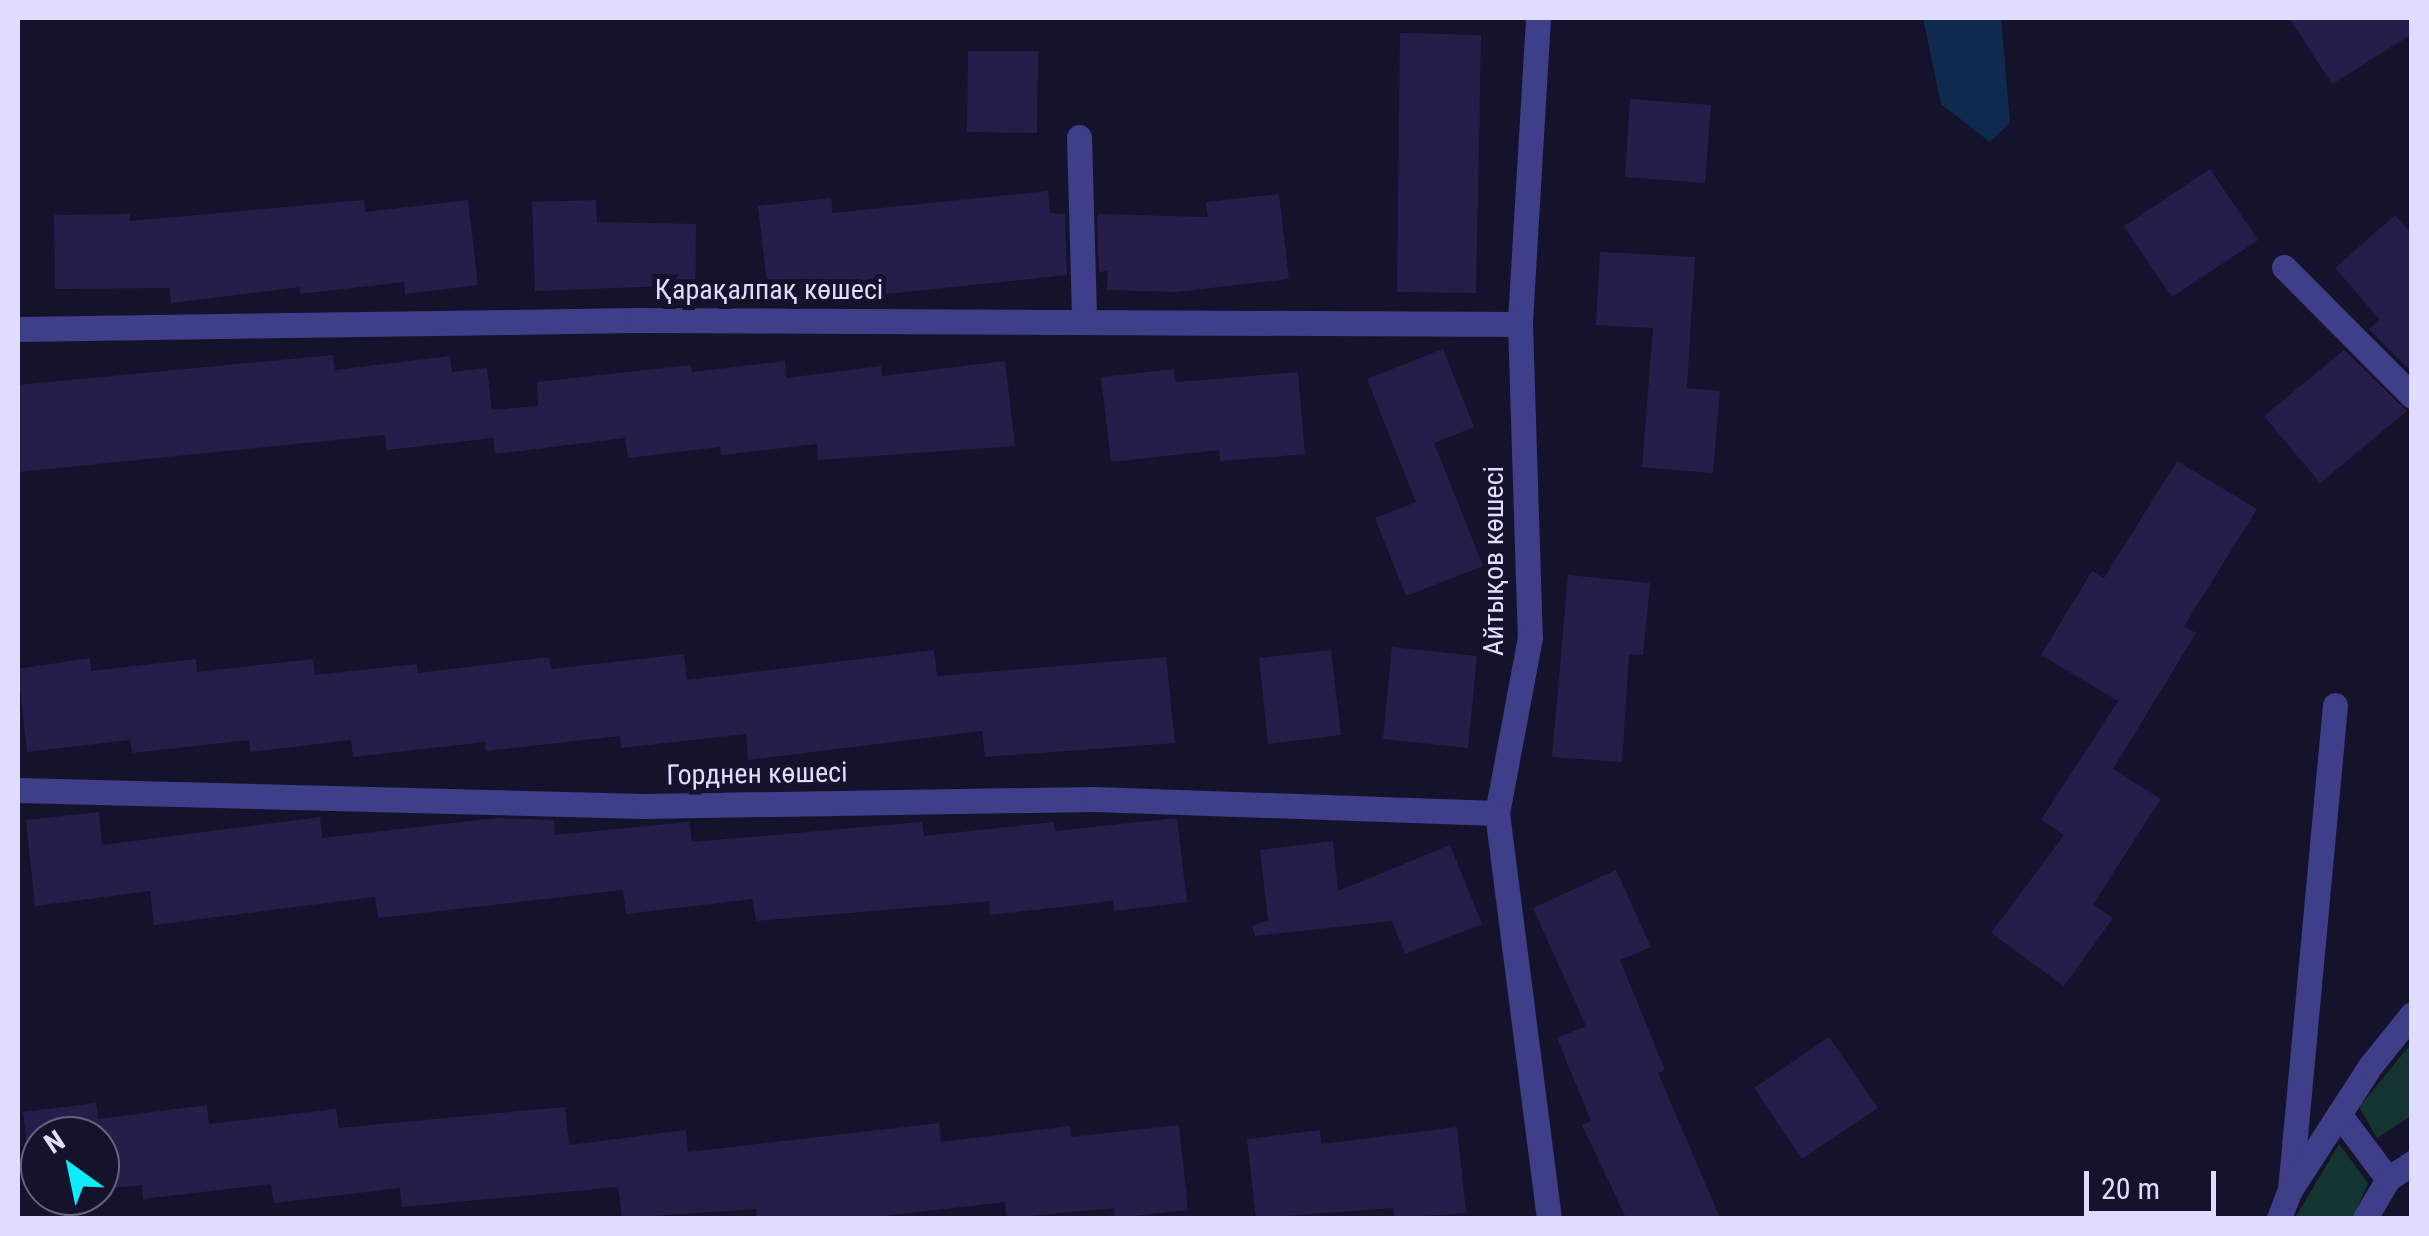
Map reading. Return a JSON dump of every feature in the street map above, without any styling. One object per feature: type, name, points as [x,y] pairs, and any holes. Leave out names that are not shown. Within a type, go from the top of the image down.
[{"type":"street","name":"Айтықов көшесі","points":[[1538,18],[1520,324],[1530,637],[1497,813],[1549,1218]]},
{"type":"street","points":[[1079,137],[1084,320]]},
{"type":"street","points":[[2284,267],[2412,396]]},
{"type":"street","name":"Қарақалпақ көшесі","points":[[18,329],[1084,320],[1520,324]]},
{"type":"street","points":[[2290,1190],[2335,705]]},
{"type":"street","name":"Горднен көшесі","points":[[18,790],[643,806],[1095,799],[1497,813]]},
{"type":"street","points":[[2279,1218],[2290,1190],[2412,1014]]},
{"type":"street","points":[[2340,1114],[2388,1179]]},
{"type":"street","points":[[2365,1218],[2388,1179],[2412,1163]]},
{"type":"green space","points":[[2411,1044],[2411,1116],[2377,1138],[2359,1107]]},
{"type":"green space","points":[[2339,1144],[2368,1183],[2353,1218],[2295,1218]]},
{"type":"water","points":[[1923,18],[2001,18],[2010,123],[1990,142],[1941,104]]},
{"type":"building","points":[[2289,18],[2412,18],[2412,34],[2332,84]]},
{"type":"building","points":[[1400,33],[1481,35],[1476,293],[1397,292]]},
{"type":"building","points":[[968,51],[1038,51],[1037,133],[967,132]]},
{"type":"building","points":[[1630,99],[1711,105],[1705,183],[1625,177]]},
{"type":"building","points":[[2210,169],[2258,240],[2172,297],[2124,226]]},
{"type":"building","points":[[1048,191],[1050,213],[1065,214],[1067,275],[868,296],[867,280],[768,292],[758,206],[831,198],[832,213]]},
{"type":"building","points":[[1279,194],[1289,279],[1176,292],[1107,290],[1108,271],[1099,272],[1097,214],[1208,217],[1206,202]]},
{"type":"building","points":[[364,200],[365,212],[468,200],[478,285],[405,294],[404,282],[300,294],[300,287],[171,303],[170,288],[55,289],[54,215],[130,214],[130,221]]},
{"type":"building","points":[[596,200],[597,222],[696,224],[695,285],[535,291],[532,202]]},
{"type":"building","points":[[2395,215],[2412,234],[2412,372],[2369,329],[2380,320],[2335,268]]},
{"type":"building","points":[[1600,252],[1695,257],[1687,388],[1720,391],[1713,473],[1642,467],[1653,328],[1596,325]]},
{"type":"building","points":[[1443,349],[1474,427],[1434,443],[1483,566],[1406,596],[1375,518],[1416,502],[1367,379]]},
{"type":"building","points":[[2344,350],[2407,411],[2320,483],[2264,416]]},
{"type":"building","points":[[333,355],[335,370],[450,356],[452,372],[487,368],[492,410],[538,406],[537,382],[691,365],[692,372],[785,361],[786,378],[881,366],[882,376],[1005,361],[1015,446],[818,460],[817,444],[721,455],[720,447],[628,458],[625,438],[495,454],[493,438],[387,450],[385,435],[18,472],[18,385]]},
{"type":"building","points":[[1174,369],[1176,382],[1298,372],[1305,454],[1220,461],[1219,450],[1111,462],[1101,377]]},
{"type":"building","points":[[2177,461],[2257,509],[2184,626],[2196,633],[2113,769],[2161,799],[2093,904],[2113,918],[2064,986],[1991,933],[2064,835],[2041,820],[2118,701],[2041,655],[2092,571],[2104,578]]},
{"type":"building","points":[[1568,575],[1650,583],[1643,655],[1629,654],[1622,762],[1552,757]]},
{"type":"building","points":[[1392,647],[1477,656],[1468,748],[1383,739]]},
{"type":"building","points":[[934,650],[937,676],[1166,657],[1175,743],[985,757],[982,731],[748,760],[746,734],[621,748],[620,736],[486,751],[485,742],[353,757],[351,740],[250,752],[249,740],[132,753],[130,740],[27,752],[18,669],[90,658],[91,671],[196,659],[197,672],[313,659],[315,675],[417,664],[418,673],[549,657],[551,669],[684,654],[687,680]]},
{"type":"building","points":[[1331,650],[1341,735],[1268,744],[1259,658]]},
{"type":"building","points":[[99,812],[102,845],[320,817],[322,838],[496,818],[554,820],[555,835],[689,822],[692,842],[922,822],[924,836],[1054,822],[1055,831],[1177,818],[1187,902],[1114,911],[1113,901],[990,915],[989,901],[756,921],[753,899],[626,914],[623,890],[378,918],[375,897],[154,925],[150,891],[35,906],[26,820]]},
{"type":"building","points":[[1333,841],[1338,891],[1450,845],[1482,924],[1405,954],[1392,921],[1255,936],[1252,926],[1268,920],[1260,850]]},
{"type":"building","points":[[1616,870],[1651,947],[1620,960],[1665,1070],[1658,1073],[1720,1218],[1626,1218],[1582,1125],[1591,1121],[1557,1038],[1586,1026],[1533,908]]},
{"type":"building","points":[[1829,1037],[1878,1108],[1802,1159],[1754,1088]]},
{"type":"building","points":[[96,1103],[98,1116],[23,1116],[23,1112]]},
{"type":"building","points":[[207,1105],[209,1124],[336,1109],[339,1128],[565,1107],[569,1145],[686,1130],[688,1152],[939,1123],[941,1142],[1070,1126],[1071,1137],[1179,1125],[1188,1210],[1115,1218],[1114,1208],[1007,1218],[1005,1202],[866,1218],[757,1218],[756,1209],[622,1218],[618,1187],[402,1207],[400,1188],[274,1203],[271,1184],[143,1199],[142,1185],[120,1187],[120,1116]]},
{"type":"building","points":[[1457,1127],[1466,1213],[1394,1218],[1393,1208],[1256,1218],[1247,1139],[1320,1130],[1321,1144]]}]
